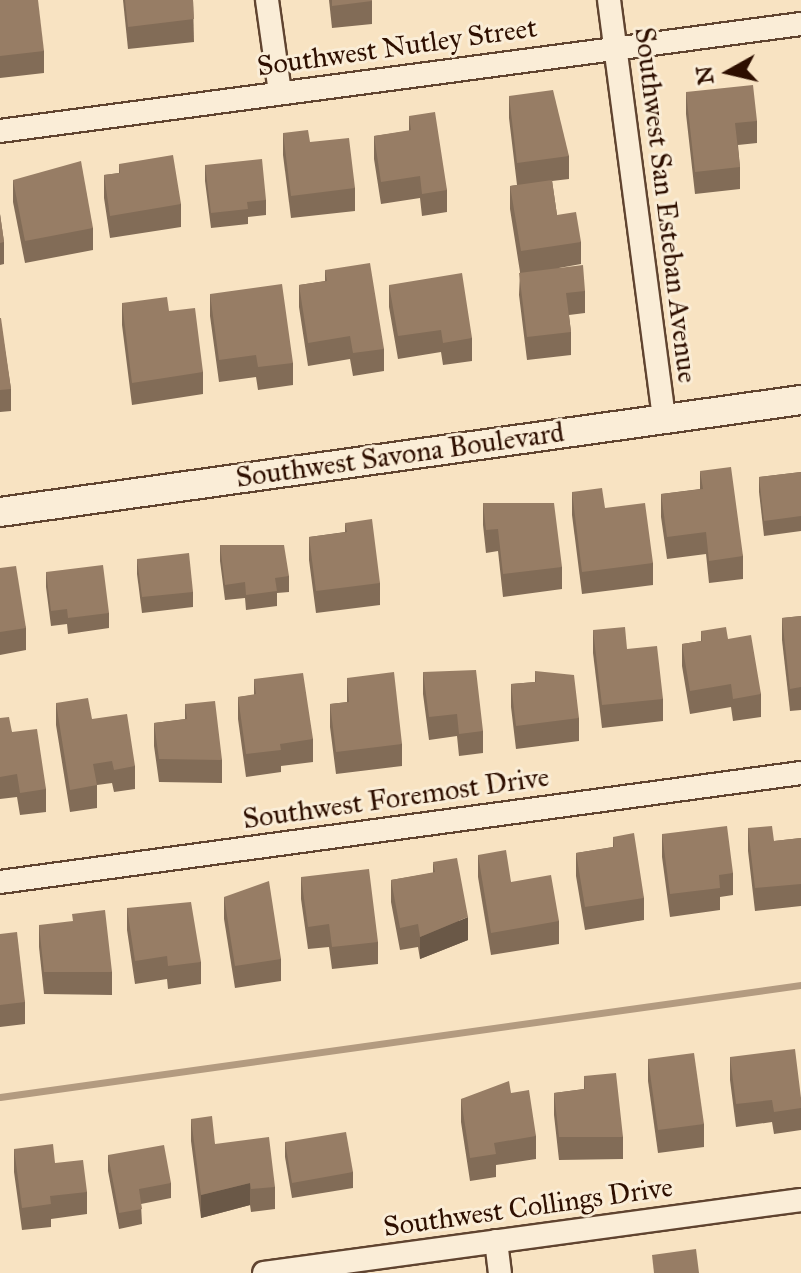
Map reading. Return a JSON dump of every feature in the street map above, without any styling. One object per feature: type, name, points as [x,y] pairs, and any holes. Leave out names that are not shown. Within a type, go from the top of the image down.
[{"type":"street","points":[[267,0],[280,93]]},
{"type":"street","name":"Southwest San Esteban Avenue","points":[[609,0],[664,417]]},
{"type":"street","name":"Southwest Nutley Street","points":[[0,131],[801,24]]},
{"type":"street","name":"Southwest Savona Boulevard","points":[[0,512],[801,400]]},
{"type":"street","name":"Southwest Foremost Drive","points":[[0,882],[801,773]]},
{"type":"street","name":"Southwest Collings Drive","points":[[264,1273],[801,1200]]},
{"type":"street","points":[[496,1241],[500,1273]]},
{"type":"building","points":[[0,0],[38,0],[44,51],[0,56]]},
{"type":"building","points":[[125,0],[193,0],[194,19],[128,27]]},
{"type":"building","points":[[332,0],[372,0],[372,1],[332,6]]},
{"type":"building","points":[[753,85],[757,121],[735,123],[740,167],[695,172],[686,92]]},
{"type":"building","points":[[553,90],[569,156],[517,163],[509,96]]},
{"type":"building","points":[[435,112],[447,190],[422,194],[420,176],[381,182],[374,136],[411,130],[409,116]]},
{"type":"building","points":[[308,130],[310,142],[349,138],[355,188],[291,196],[283,133]]},
{"type":"building","points":[[173,155],[181,204],[110,216],[104,175],[120,173],[119,164]]},
{"type":"building","points":[[262,159],[266,200],[247,202],[248,209],[211,213],[205,165]]},
{"type":"building","points":[[81,161],[93,228],[25,241],[13,180]]},
{"type":"building","points":[[552,180],[557,215],[576,212],[581,242],[521,251],[510,186]]},
{"type":"building","points":[[0,214],[4,242],[0,243]]},
{"type":"building","points":[[370,263],[384,349],[353,353],[350,336],[308,343],[299,285],[327,281],[325,270]]},
{"type":"building","points":[[583,265],[585,291],[566,293],[571,332],[527,337],[519,273]]},
{"type":"building","points":[[462,273],[472,338],[443,343],[441,330],[398,336],[389,285]]},
{"type":"building","points":[[282,284],[293,363],[258,367],[256,355],[219,360],[210,294]]},
{"type":"building","points":[[167,297],[169,311],[195,308],[203,372],[132,383],[122,303]]},
{"type":"building","points":[[0,318],[11,389],[0,390]]},
{"type":"building","points":[[731,467],[743,556],[709,561],[706,532],[667,537],[661,494],[703,489],[700,471]]},
{"type":"building","points":[[801,472],[801,516],[764,521],[759,477]]},
{"type":"building","points":[[602,488],[605,508],[645,503],[653,563],[582,572],[572,492]]},
{"type":"building","points":[[483,503],[554,503],[562,567],[503,574],[498,529],[486,530]]},
{"type":"building","points":[[372,519],[380,583],[316,591],[309,537],[347,532],[345,523]]},
{"type":"building","points":[[220,545],[284,545],[289,576],[275,578],[277,591],[246,595],[245,582],[225,585]]},
{"type":"building","points":[[189,553],[193,592],[142,597],[137,559]]},
{"type":"building","points":[[103,565],[109,613],[68,618],[67,609],[51,611],[46,572]]},
{"type":"building","points":[[16,566],[26,628],[0,632],[0,568]]},
{"type":"building","points":[[801,616],[801,687],[790,689],[782,618]]},
{"type":"building","points":[[625,627],[627,649],[657,646],[663,699],[602,705],[593,630]]},
{"type":"building","points":[[726,627],[728,639],[751,635],[761,694],[733,699],[731,684],[690,691],[682,644],[702,641],[701,631]]},
{"type":"building","points":[[476,670],[483,731],[459,734],[457,714],[429,717],[423,672]]},
{"type":"building","points":[[535,671],[574,675],[579,718],[516,726],[511,684],[536,682]]},
{"type":"building","points":[[394,672],[402,744],[336,752],[330,704],[349,702],[347,678]]},
{"type":"building","points":[[303,673],[313,739],[280,744],[281,750],[246,754],[238,697],[256,694],[254,679]]},
{"type":"building","points":[[88,698],[92,719],[127,714],[135,766],[114,770],[112,761],[93,764],[97,785],[70,790],[56,703]]},
{"type":"building","points":[[215,701],[222,760],[159,759],[154,723],[187,719],[185,704]]},
{"type":"building","points":[[9,717],[12,732],[37,729],[46,789],[20,793],[17,774],[0,777],[0,718]]},
{"type":"building","points":[[727,826],[733,873],[719,875],[720,888],[670,894],[662,834]]},
{"type":"building","points":[[772,826],[774,841],[801,838],[801,884],[755,888],[748,828]]},
{"type":"building","points":[[634,833],[644,898],[585,907],[576,853],[614,847],[613,837]]},
{"type":"building","points":[[506,850],[511,882],[551,875],[559,921],[491,933],[478,855]]},
{"type":"building","points":[[457,858],[468,917],[420,937],[418,924],[400,928],[391,880],[435,872],[433,862]]},
{"type":"building","points":[[369,869],[378,942],[332,947],[329,924],[308,927],[301,877]]},
{"type":"building","points":[[269,881],[281,959],[235,966],[224,897]]},
{"type":"building","points":[[191,902],[201,962],[168,966],[167,956],[135,961],[127,908]]},
{"type":"building","points":[[105,910],[112,972],[44,972],[39,925],[73,921],[72,914]]},
{"type":"building","points":[[17,932],[25,1002],[0,1005],[0,934]]},
{"type":"building","points":[[795,1049],[801,1108],[774,1112],[772,1100],[736,1104],[730,1057]]},
{"type":"building","points":[[694,1053],[704,1124],[658,1130],[648,1059]]},
{"type":"building","points":[[616,1073],[623,1137],[559,1137],[554,1093],[585,1089],[584,1076]]},
{"type":"building","points":[[509,1081],[511,1093],[529,1090],[536,1136],[494,1143],[496,1154],[470,1158],[461,1099]]},
{"type":"building","points":[[212,1116],[215,1144],[269,1137],[275,1187],[251,1189],[250,1183],[201,1195],[191,1119]]},
{"type":"building","points":[[346,1132],[353,1172],[292,1183],[285,1142]]},
{"type":"building","points":[[53,1144],[55,1163],[83,1160],[87,1192],[50,1196],[51,1204],[22,1208],[14,1149]]},
{"type":"building","points":[[164,1145],[171,1183],[139,1189],[142,1209],[119,1213],[108,1155]]},
{"type":"building","points":[[696,1249],[699,1273],[654,1273],[652,1255]]},
{"type":"waterway","points":[[0,1097],[801,985]]}]
